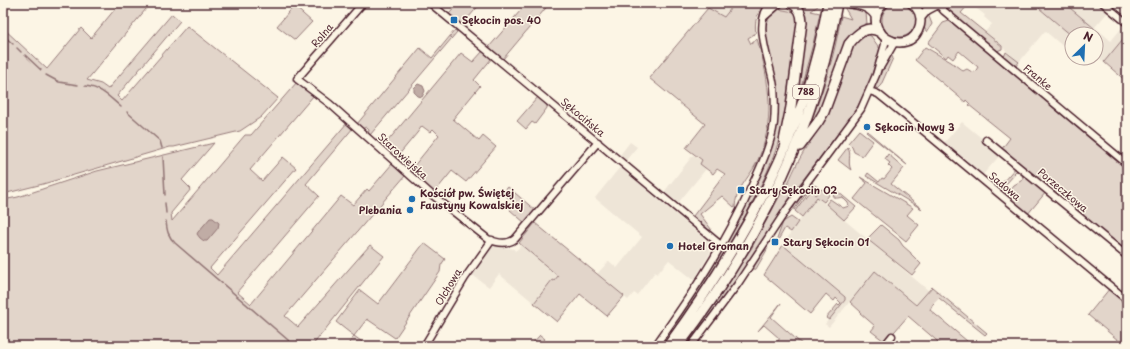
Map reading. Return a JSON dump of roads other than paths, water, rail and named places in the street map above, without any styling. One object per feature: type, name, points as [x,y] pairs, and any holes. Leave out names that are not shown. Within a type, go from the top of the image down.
[{"type":"main road","points":[[776,167],[788,121],[802,22],[800,12],[792,3]]},
{"type":"main road","name":"788","points":[[678,346],[715,296],[750,240],[774,197],[808,117],[818,85],[827,52],[830,14],[828,3]]},
{"type":"main road","name":"788","points":[[668,346],[732,252],[753,215],[799,115],[830,14],[837,3]]},
{"type":"main road","points":[[849,3],[860,5],[869,9],[876,17]]},
{"type":"main road","points":[[882,35],[876,24],[876,17],[884,3]]},
{"type":"main road","points":[[914,3],[921,17]]},
{"type":"main road","points":[[791,158],[824,112],[849,44],[856,35],[865,30],[873,29],[896,42],[905,42],[913,37],[918,30],[921,17],[927,10],[939,4]]},
{"type":"street","name":"Rolna","points":[[297,80],[363,3]]},
{"type":"street","name":"Sękocińska","points":[[430,3],[722,246]]},
{"type":"street","points":[[655,346],[681,311],[722,246],[757,175],[772,132],[775,103],[774,88],[761,27],[766,8],[771,3]]},
{"type":"street","points":[[763,18],[780,3]]},
{"type":"street","points":[[1103,3],[1127,23]]},
{"type":"street","name":"Franke","points":[[939,4],[947,14],[1127,164]]},
{"type":"street","points":[[691,346],[738,285],[790,204],[861,109],[876,75],[885,44],[882,35]]},
{"type":"street","points":[[876,75],[896,42]]},
{"type":"street","name":"Starowiejska","points":[[297,80],[333,106],[440,202],[469,225],[492,240]]},
{"type":"street","name":"Sadowa","points":[[870,91],[878,94],[914,123],[1127,300]]},
{"type":"street","name":"Porzeczkowa","points":[[986,140],[1127,256]]},
{"type":"street","points":[[492,240],[506,243],[515,239],[598,142]]},
{"type":"street","name":"Olchowa","points":[[424,346],[465,278],[492,240]]},
{"type":"street","points":[[884,346],[892,336]]},
{"type":"waterway","points":[[3,35],[13,44]]},
{"type":"waterway","points":[[17,48],[21,52]]},
{"type":"waterway","points":[[25,55],[41,70]]},
{"type":"waterway","points":[[46,75],[59,82],[78,85]]},
{"type":"waterway","points":[[85,86],[100,91],[121,107]]},
{"type":"waterway","points":[[127,112],[160,141],[162,148]]},
{"type":"waterway","points":[[163,157],[165,195]]},
{"type":"waterway","points":[[165,203],[166,213]]},
{"type":"waterway","points":[[166,221],[168,233],[175,243],[295,346]]},
{"type":"place","name":"Sękocin pos. 40","points":[[454,20]]},
{"type":"place","name":"Sękocin Nowy 3","points":[[867,127]]},
{"type":"place","name":"Stary Sękocin 02","points":[[741,190]]},
{"type":"place","name":"Kościół pw. Świętej Faustyny Kowalskiej","points":[[412,199]]},
{"type":"place","name":"Plebania","points":[[410,210]]},
{"type":"place","name":"Stary Sękocin 01","points":[[775,242]]},
{"type":"place","name":"Hotel Groman","points":[[670,246]]}]
